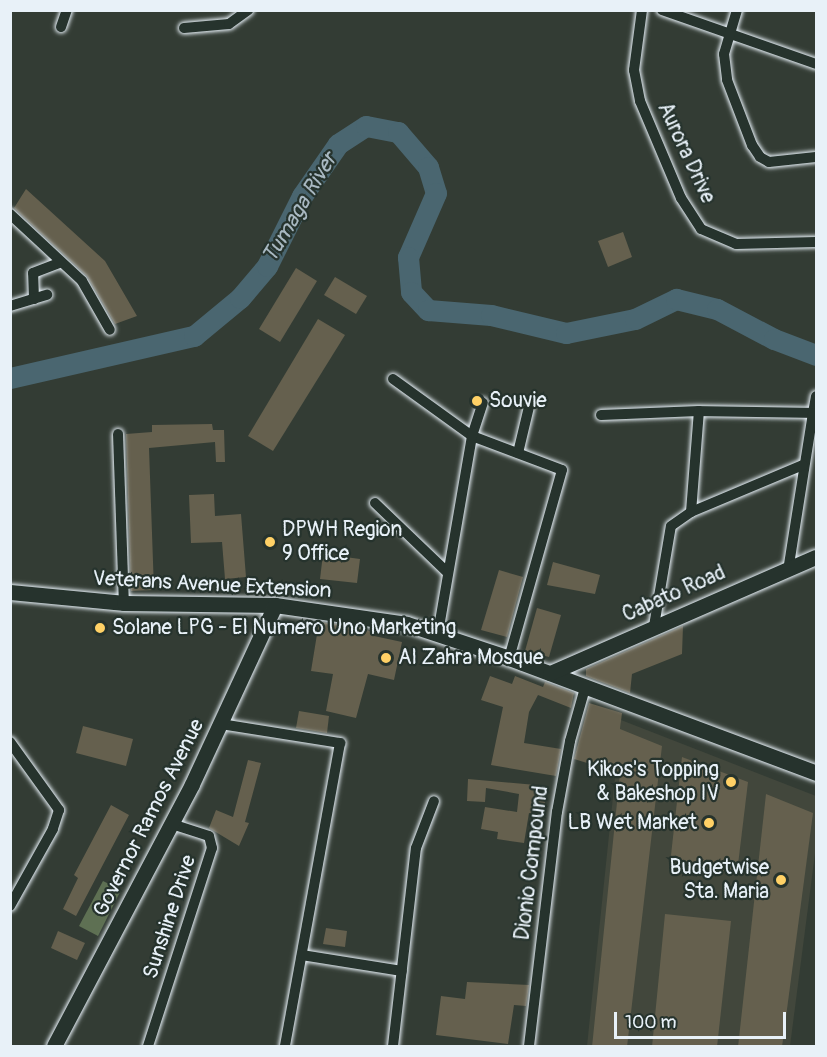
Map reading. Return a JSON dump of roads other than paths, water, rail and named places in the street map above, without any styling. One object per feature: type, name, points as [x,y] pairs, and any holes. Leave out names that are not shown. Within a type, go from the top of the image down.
[{"type":"main road","name":"Cabato Road","points":[[550,673],[816,556]]},
{"type":"main road","name":"Veterans Avenue Extension","points":[[10,592],[124,603],[274,605],[384,619],[438,633],[509,657],[585,688],[816,773]]},
{"type":"main road","name":"Governor Ramos Avenue","points":[[54,1047],[221,724],[274,605]]},
{"type":"street","points":[[61,27],[67,10]]},
{"type":"street","points":[[184,28],[229,24],[248,10]]},
{"type":"street","name":"Aurora Drive","points":[[642,10],[634,70],[640,101],[681,198],[701,229],[736,244],[816,242]]},
{"type":"street","points":[[662,10],[816,64]]},
{"type":"street","points":[[737,10],[724,54],[727,80],[739,117],[760,157],[780,163],[816,158]]},
{"type":"street","points":[[10,214],[82,281],[110,330]]},
{"type":"street","points":[[34,298],[33,273],[61,262]]},
{"type":"street","points":[[10,306],[47,295]]},
{"type":"street","points":[[393,379],[472,436],[562,470],[509,657]]},
{"type":"street","points":[[789,566],[803,465],[816,396]]},
{"type":"street","points":[[438,633],[472,436],[483,403]]},
{"type":"street","points":[[518,453],[529,407]]},
{"type":"street","points":[[601,415],[699,411],[813,413]]},
{"type":"street","points":[[691,512],[699,411]]},
{"type":"street","points":[[118,434],[124,603]]},
{"type":"street","points":[[654,626],[667,534],[676,521],[691,512],[803,465]]},
{"type":"street","points":[[375,504],[448,573]]},
{"type":"street","name":"Dionio Compound","points":[[529,1047],[557,812],[570,741],[585,688]]},
{"type":"street","points":[[221,724],[340,743],[285,1047]]},
{"type":"street","points":[[10,742],[59,810],[53,829],[10,906]]},
{"type":"street","points":[[393,1047],[416,848],[434,801]]},
{"type":"street","name":"Sunshine Drive","points":[[148,1047],[212,848],[209,836],[171,824]]},
{"type":"street","points":[[302,956],[402,971]]},
{"type":"waterway","name":"Tumaga River","points":[[10,378],[194,336],[240,298],[267,266],[302,196],[338,144],[366,126],[398,132],[428,167],[436,193],[408,257],[411,292],[428,310],[491,315],[566,333],[635,319],[676,299],[717,309],[774,339],[816,355]]},
{"type":"place","name":"Souvie","points":[[477,401]]},
{"type":"place","name":"DPWH Region 9 Office","points":[[270,542]]},
{"type":"place","name":"Solane LPG - El Numero Uno Marketing","points":[[100,628]]},
{"type":"place","name":"Al Zahra Mosque","points":[[386,658]]},
{"type":"place","name":"Kikos's Topping & Bakeshop IV","points":[[731,782]]},
{"type":"place","name":"LB Wet Market","points":[[709,823]]},
{"type":"place","name":"Budgetwise Sta. Maria","points":[[781,880]]}]
